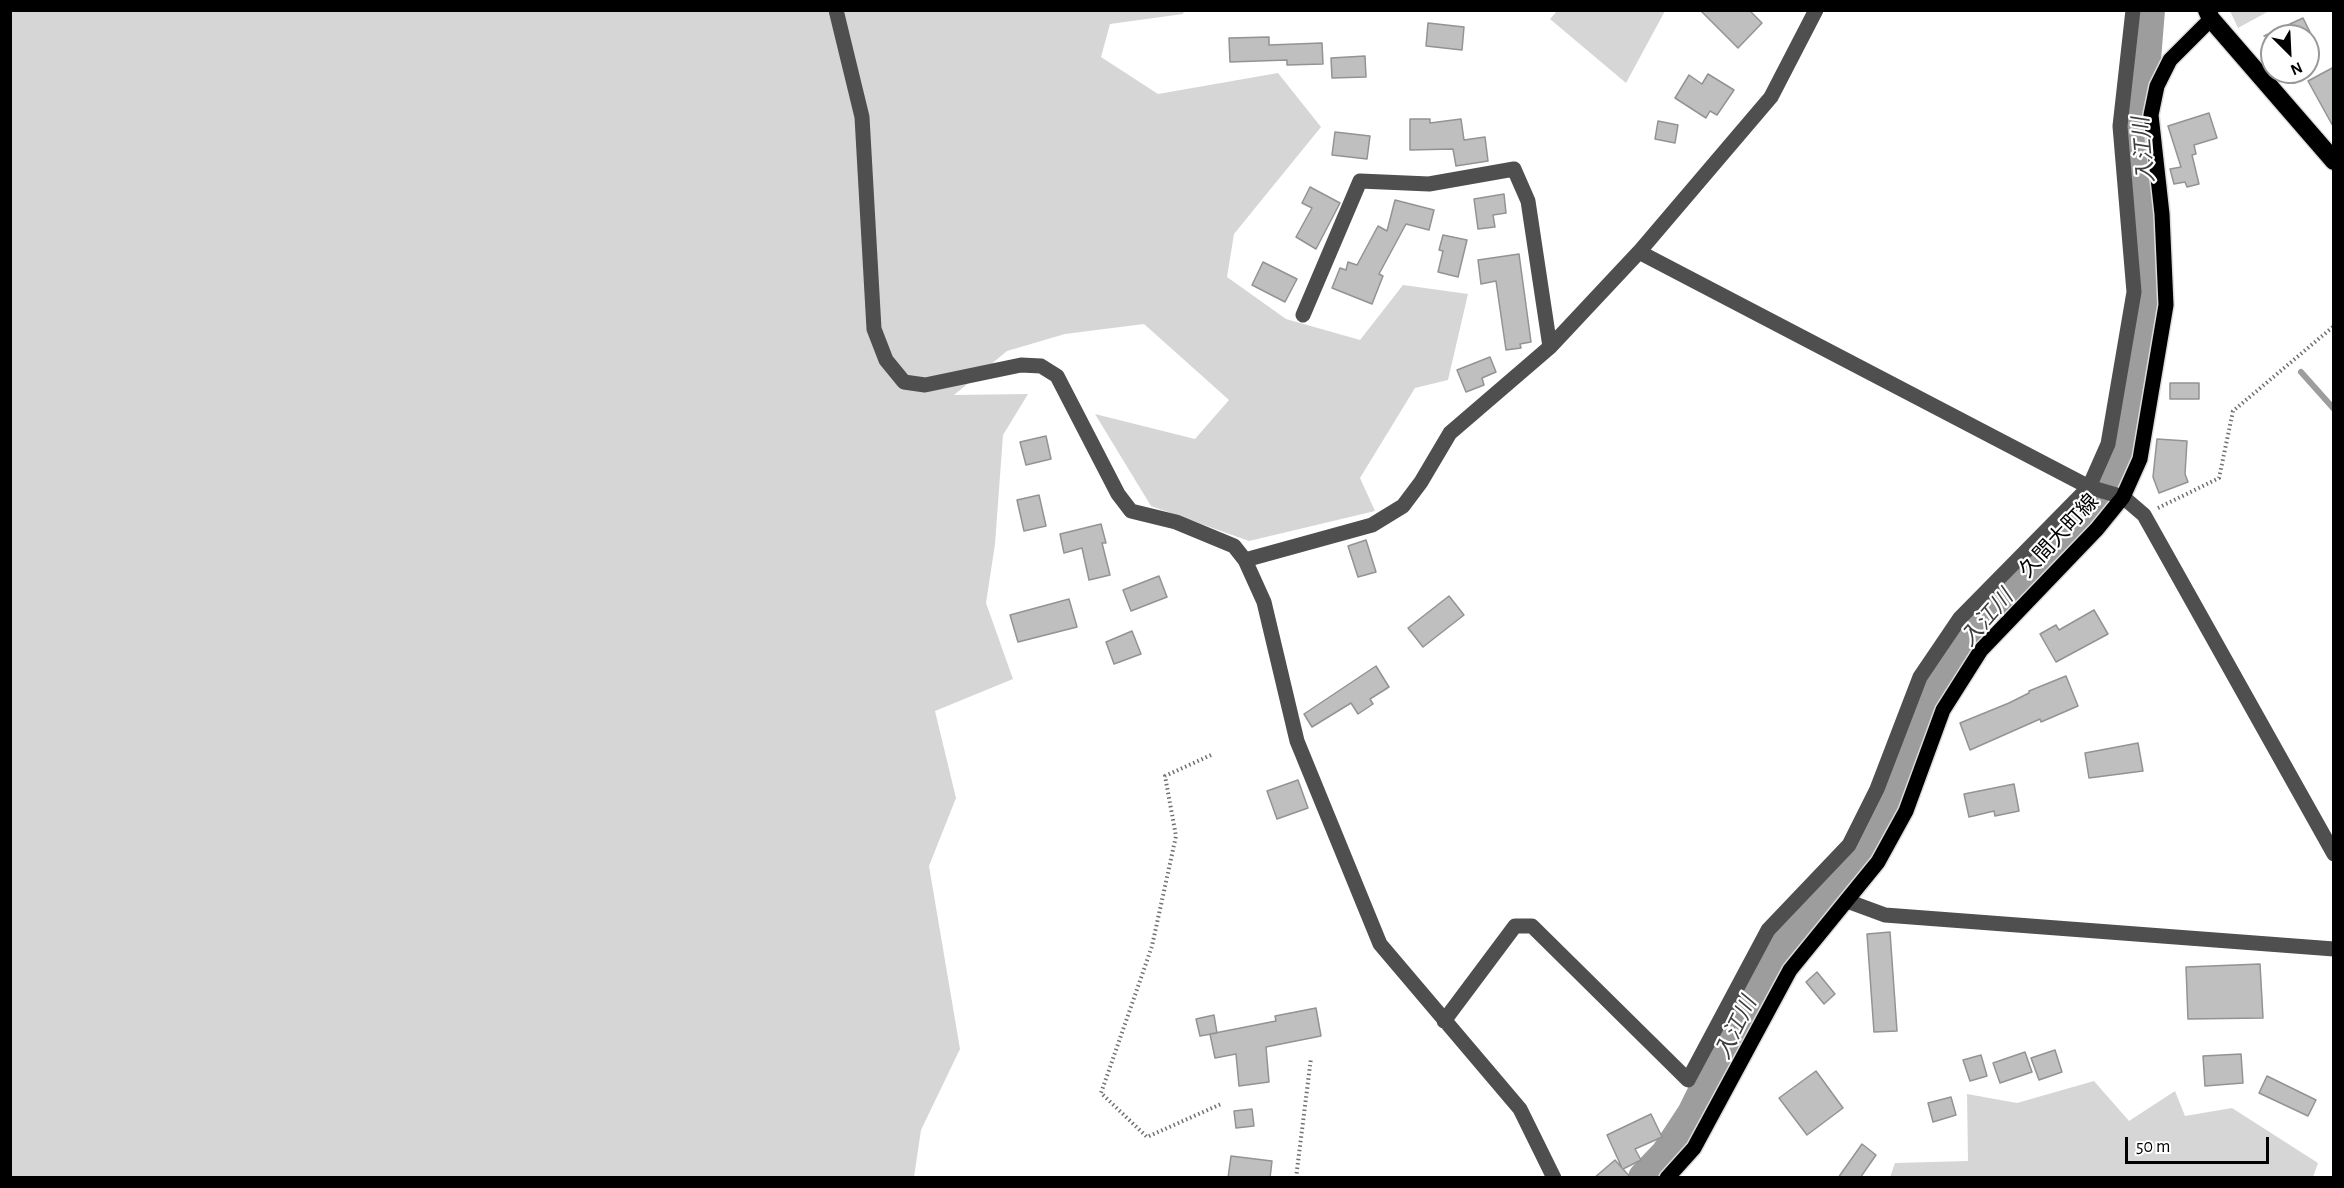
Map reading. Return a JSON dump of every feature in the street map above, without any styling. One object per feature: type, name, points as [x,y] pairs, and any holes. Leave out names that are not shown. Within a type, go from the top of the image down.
[{"type":"highway","points":[[2209,15],[2334,161]]},
{"type":"main road","name":"久間大町線","points":[[1667,1178],[1694,1148],[1790,970],[1878,862],[1906,811],[1943,710],[1981,650],[2097,529],[2123,496],[2140,459],[2166,305],[2163,214],[2151,116],[2157,86],[2170,60],[2209,15]]},
{"type":"street","points":[[836,10],[862,117],[874,329],[886,360],[904,382],[925,385],[1021,365],[1041,366],[1057,376],[1118,494],[1131,511],[1176,522],[1234,546],[1245,560],[1264,602],[1297,741],[1380,944],[1520,1109],[1554,1178]]},
{"type":"street","points":[[1245,560],[1372,525],[1403,506],[1421,482],[1450,433],[1550,347],[1639,252],[1771,97],[1816,10]]},
{"type":"street","points":[[1444,1021],[1515,926],[1532,926],[1688,1080],[1768,930],[1849,845],[1877,789],[1920,677],[1960,618],[2089,487],[2108,444],[2134,292],[2120,126],[2133,10]]},
{"type":"street","points":[[1303,315],[1360,181],[1429,184],[1514,169],[1528,201],[1550,347]]},
{"type":"street","points":[[1639,252],[2089,487],[2123,496],[2144,515],[2334,854]]},
{"type":"street","points":[[1847,901],[1885,915],[2334,949]]},
{"type":"path","points":[[2144,515],[2219,478],[2233,411],[2334,326]]},
{"type":"path","points":[[1211,755],[1165,776],[1176,836],[1152,946],[1101,1093],[1147,1137],[1221,1104]]},
{"type":"path","points":[[1296,1178],[1311,1058]]},
{"type":"shaded area","points":[[1558,10],[1665,11],[1626,83],[1550,19]]},
{"type":"shaded area","points":[[10,11],[1184,11],[1183,14],[1110,24],[1101,57],[1158,94],[1278,73],[1321,127],[1234,234],[1227,277],[1286,319],[1360,340],[1403,285],[1468,294],[1448,380],[1415,388],[1360,478],[1375,511],[1249,541],[1151,506],[1095,414],[1195,439],[1229,400],[1144,324],[1065,334],[1007,351],[954,395],[1028,394],[1003,435],[995,544],[986,603],[1013,679],[935,711],[956,798],[929,866],[960,1049],[921,1130],[914,1177],[11,1177]]},
{"type":"shaded area","points":[[2230,11],[2269,11],[2238,28]]},
{"type":"shaded area","points":[[2094,1081],[2129,1121],[2175,1091],[2185,1116],[2232,1108],[2318,1163],[2313,1177],[1890,1177],[1895,1163],[1968,1161],[1967,1094],[2017,1103]]},
{"type":"building","points":[[1700,10],[1749,10],[1762,23],[1738,48]]},
{"type":"building","points":[[2303,18],[2306,24],[2290,24]]},
{"type":"building","points":[[1428,23],[1464,27],[1462,50],[1426,46]]},
{"type":"building","points":[[1269,37],[1269,45],[1322,43],[1323,64],[1287,65],[1287,60],[1230,62],[1229,38]]},
{"type":"building","points":[[1365,56],[1366,77],[1332,78],[1331,58]]},
{"type":"building","points":[[2334,67],[2334,128],[2310,84],[2320,84],[2320,75]]},
{"type":"building","points":[[1708,74],[1734,90],[1717,115],[1710,111],[1706,118],[1675,98],[1689,75],[1702,84]]},
{"type":"building","points":[[2209,113],[2217,138],[2194,145],[2196,154],[2192,155],[2199,184],[2187,187],[2185,182],[2174,184],[2170,169],[2181,167],[2168,126]]},
{"type":"building","points":[[1410,119],[1430,119],[1430,123],[1461,119],[1464,140],[1485,137],[1488,161],[1456,166],[1453,149],[1410,150]]},
{"type":"building","points":[[1658,121],[1678,125],[1675,143],[1655,139]]},
{"type":"building","points":[[1335,132],[1370,136],[1367,159],[1332,155]]},
{"type":"building","points":[[1310,187],[1340,203],[1316,249],[1296,237],[1312,208],[1302,203]]},
{"type":"building","points":[[1504,194],[1506,213],[1493,215],[1495,227],[1478,229],[1474,199]]},
{"type":"building","points":[[1395,200],[1434,210],[1429,230],[1406,224],[1379,274],[1383,276],[1372,304],[1332,288],[1340,268],[1346,270],[1348,262],[1357,265],[1378,226],[1387,231]]},
{"type":"building","points":[[1443,235],[1467,240],[1458,277],[1438,272],[1443,251],[1439,250]]},
{"type":"building","points":[[1519,254],[1531,342],[1520,344],[1521,348],[1506,350],[1496,281],[1481,284],[1478,260]]},
{"type":"building","points":[[1263,262],[1297,279],[1285,302],[1252,285]]},
{"type":"building","points":[[1490,357],[1496,372],[1482,378],[1484,385],[1466,392],[1457,370]]},
{"type":"building","points":[[2170,383],[2199,383],[2199,399],[2170,399]]},
{"type":"building","points":[[1046,436],[1051,459],[1026,465],[1020,442]]},
{"type":"building","points":[[2157,439],[2187,441],[2185,474],[2188,482],[2159,493],[2153,477]]},
{"type":"building","points":[[1039,495],[1046,526],[1024,531],[1017,500]]},
{"type":"building","points":[[1101,524],[1106,543],[1102,543],[1110,575],[1089,580],[1082,548],[1064,553],[1060,534]]},
{"type":"building","points":[[1366,540],[1376,572],[1358,577],[1348,546]]},
{"type":"building","points":[[1159,576],[1167,597],[1131,611],[1123,590]]},
{"type":"building","points":[[1449,596],[1464,615],[1423,647],[1408,628]]},
{"type":"building","points":[[1069,599],[1077,627],[1018,642],[1010,615]]},
{"type":"building","points":[[2094,610],[2108,634],[2056,662],[2040,634],[2056,625],[2059,630]]},
{"type":"building","points":[[1132,631],[1141,654],[1114,664],[1106,642]]},
{"type":"building","points":[[1376,666],[1389,687],[1370,699],[1373,704],[1358,714],[1351,703],[1312,727],[1304,714]]},
{"type":"building","points":[[2066,676],[2078,706],[2041,722],[2040,719],[1970,750],[1960,723]]},
{"type":"building","points":[[2138,743],[2143,771],[2089,778],[2085,753]]},
{"type":"building","points":[[1298,780],[1308,808],[1277,819],[1267,791]]},
{"type":"building","points":[[2014,784],[2019,811],[1995,816],[1994,811],[1969,817],[1964,794]]},
{"type":"building","points":[[1890,932],[1897,1031],[1874,1032],[1867,934]]},
{"type":"building","points":[[2260,964],[2263,1018],[2188,1019],[2186,967]]},
{"type":"building","points":[[1817,972],[1835,994],[1824,1004],[1806,982]]},
{"type":"building","points":[[1316,1008],[1321,1036],[1266,1047],[1269,1082],[1239,1086],[1236,1054],[1215,1058],[1210,1034],[1276,1021],[1275,1016]]},
{"type":"building","points":[[1214,1015],[1217,1033],[1200,1036],[1196,1019]]},
{"type":"building","points":[[2055,1050],[2062,1072],[2039,1080],[2031,1058]]},
{"type":"building","points":[[2025,1052],[2032,1072],[2000,1083],[1993,1063]]},
{"type":"building","points":[[2241,1054],[2243,1083],[2205,1086],[2203,1056]]},
{"type":"building","points":[[1981,1055],[1987,1076],[1970,1081],[1963,1060]]},
{"type":"building","points":[[1816,1071],[1843,1108],[1807,1135],[1779,1098]]},
{"type":"building","points":[[2267,1076],[2316,1100],[2308,1116],[2259,1093]]},
{"type":"building","points":[[1951,1097],[1956,1115],[1933,1122],[1928,1103]]},
{"type":"building","points":[[1252,1109],[1254,1126],[1236,1128],[1234,1111]]},
{"type":"building","points":[[1651,1114],[1662,1137],[1635,1149],[1641,1160],[1623,1169],[1631,1178],[1594,1178],[1615,1160],[1622,1168],[1607,1135]]},
{"type":"building","points":[[1862,1144],[1876,1155],[1860,1178],[1838,1178]]},
{"type":"building","points":[[1231,1156],[1272,1161],[1270,1178],[1228,1178]]},
{"type":"waterway","name":"入江川","points":[[1645,1178],[1667,1155],[1694,1114],[1761,978],[1801,922],[1863,852],[1893,803],[1931,690],[1980,620],[2094,507],[2126,447],[2149,309],[2149,215],[2139,121],[2148,10]]},
{"type":"waterway","points":[[2301,372],[2334,409]]}]
